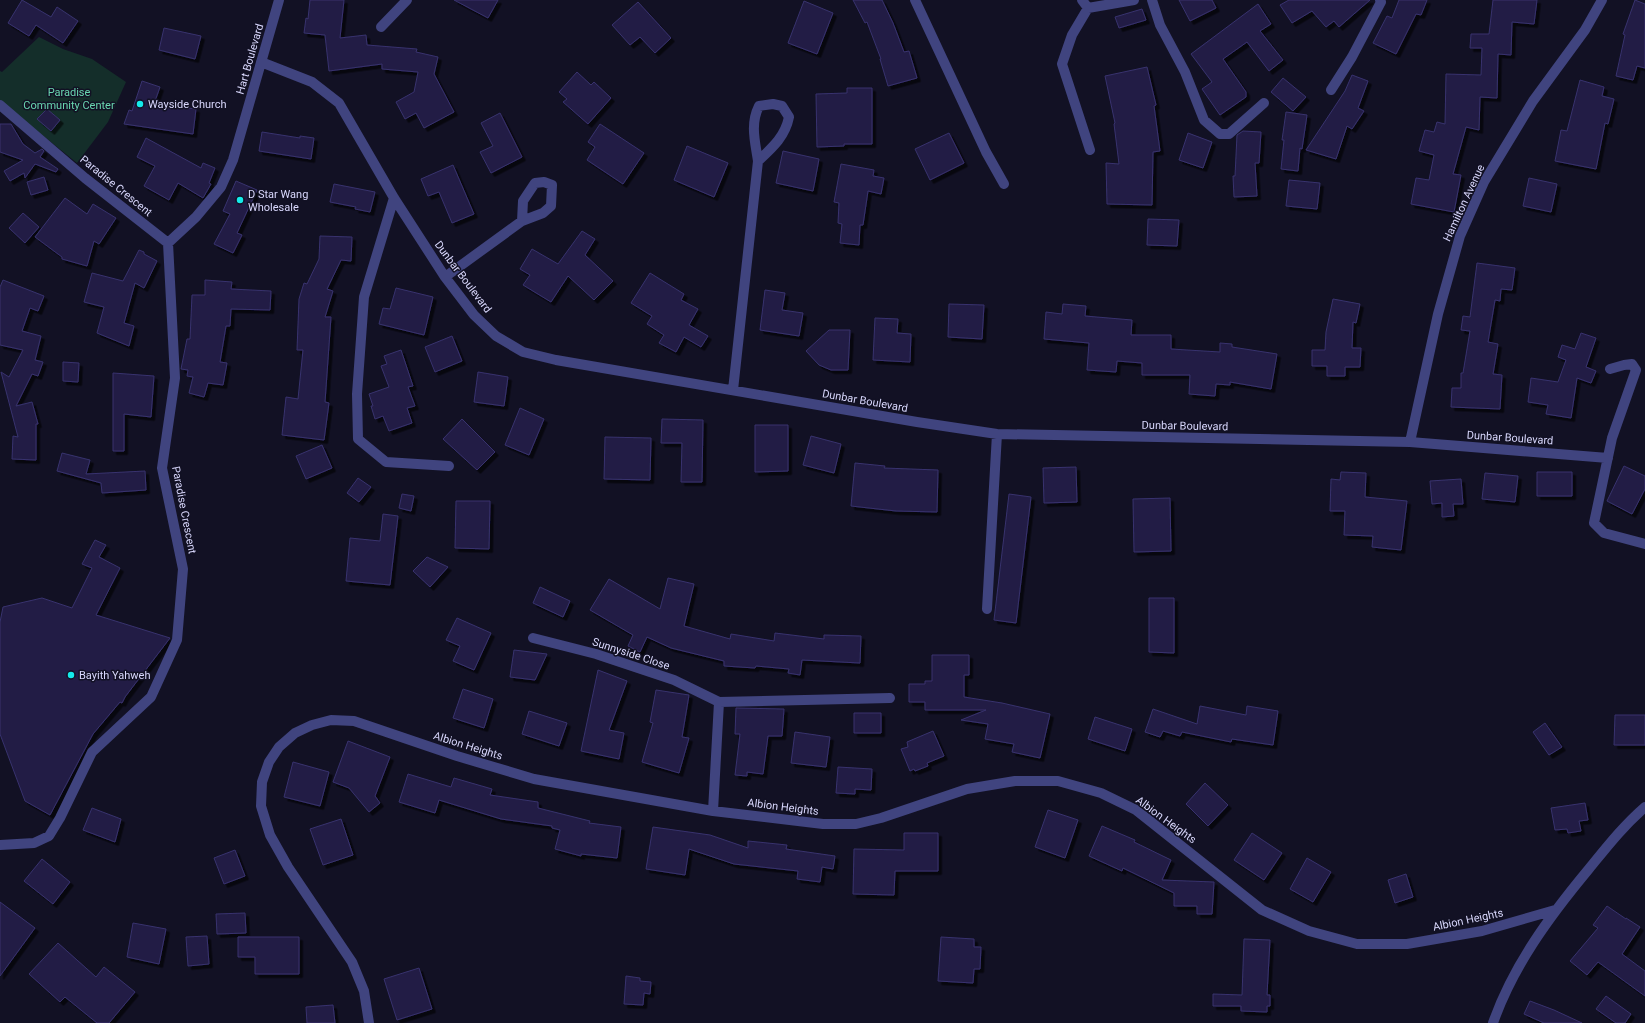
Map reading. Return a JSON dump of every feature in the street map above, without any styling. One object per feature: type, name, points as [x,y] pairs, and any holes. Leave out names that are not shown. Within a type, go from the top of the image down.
[{"type":"street","name":"Hart Boulevard","points":[[168,243],[196,217],[221,187],[233,160],[279,0]]},
{"type":"street","points":[[381,27],[407,0]]},
{"type":"street","points":[[915,0],[986,152],[1004,184]]},
{"type":"street","points":[[1090,150],[1062,64],[1085,4],[1134,0]]},
{"type":"street","points":[[1152,0],[1160,25],[1185,72],[1204,120],[1220,134],[1230,134],[1264,103]]},
{"type":"street","name":"Hamilton Avenue","points":[[1410,442],[1438,314],[1460,236],[1488,176],[1534,102],[1585,30],[1602,0]]},
{"type":"street","points":[[1331,90],[1352,57],[1380,1]]},
{"type":"street","name":"Dunbar Boulevard","points":[[261,62],[312,82],[339,103],[394,198],[445,277],[474,315],[496,336],[523,352],[556,360],[916,422],[997,434],[1410,442],[1608,458]]},
{"type":"street","points":[[733,390],[758,161],[754,131],[754,116],[759,106],[772,104],[782,106],[789,117],[787,126],[779,141],[758,161]]},
{"type":"street","name":"Paradise Crescent","points":[[0,105],[85,178],[168,243],[175,378],[162,468],[183,568],[178,640],[151,697],[92,752],[60,818],[49,836],[34,843],[0,845]]},
{"type":"street","points":[[394,198],[364,297],[357,394],[358,439],[386,462],[449,466]]},
{"type":"street","points":[[445,277],[522,222]]},
{"type":"street","points":[[1610,369],[1624,364],[1632,364],[1636,370],[1612,438],[1594,523],[1604,533],[1645,544]]},
{"type":"street","points":[[987,608],[997,434]]},
{"type":"street","name":"Sunnyside Close","points":[[533,638],[596,654],[674,680],[720,702],[890,698]]},
{"type":"street","points":[[713,811],[720,702]]},
{"type":"street","name":"Albion Heights","points":[[369,1023],[364,991],[352,962],[288,867],[270,836],[261,806],[262,782],[269,762],[279,747],[295,734],[312,725],[331,720],[354,721],[457,756],[534,779],[713,811],[823,824],[856,824],[881,818],[967,789],[1015,781],[1058,781],[1101,793],[1136,810],[1262,910],[1309,931],[1357,944],[1414,943],[1482,931],[1555,910]]},
{"type":"street","points":[[1492,1023],[1519,966],[1555,910],[1626,824],[1645,806]]},
{"type":"green space","name":"Paradise Community Center","points":[[39,37],[63,49],[92,59],[126,82],[108,122],[77,163],[0,101],[0,71],[2,72]]},
{"type":"building","points":[[22,0],[51,17],[57,7],[78,21],[63,43],[36,25],[29,36],[8,23]]},
{"type":"building","points":[[310,0],[344,0],[340,38],[366,35],[367,45],[417,49],[416,52],[438,57],[434,74],[454,112],[424,128],[416,113],[405,119],[396,102],[414,92],[418,72],[382,69],[382,64],[329,71],[325,35],[304,33],[306,18],[308,19]]},
{"type":"building","points":[[454,0],[498,0],[488,18]]},
{"type":"building","points":[[853,0],[882,0],[904,52],[909,51],[917,78],[888,86],[881,59],[867,22],[865,23]]},
{"type":"building","points":[[1179,0],[1212,0],[1216,8],[1190,21]]},
{"type":"building","points":[[1289,0],[1370,0],[1339,27],[1334,21],[1326,27],[1312,11],[1292,23],[1280,5]]},
{"type":"building","points":[[1399,0],[1427,0],[1421,15],[1416,14],[1396,54],[1373,43],[1387,16],[1392,18]]},
{"type":"building","points":[[1493,0],[1537,0],[1534,24],[1512,22],[1511,55],[1498,54],[1497,98],[1480,97],[1479,130],[1466,127],[1453,174],[1461,175],[1454,212],[1411,204],[1416,178],[1429,180],[1434,155],[1419,151],[1425,130],[1434,132],[1437,122],[1445,124],[1446,74],[1481,75],[1482,48],[1470,48],[1471,34],[1489,34]]},
{"type":"building","points":[[1635,0],[1645,4],[1645,68],[1637,66],[1633,80],[1616,76],[1625,35],[1623,34]]},
{"type":"building","points":[[804,1],[833,13],[817,54],[788,43]]},
{"type":"building","points":[[638,2],[671,38],[655,53],[640,37],[630,45],[612,25]]},
{"type":"building","points":[[1258,4],[1271,24],[1260,31],[1283,60],[1269,71],[1247,42],[1223,59],[1246,92],[1246,97],[1220,115],[1202,89],[1212,82],[1191,54]]},
{"type":"building","points":[[1142,9],[1146,20],[1119,28],[1115,17]]},
{"type":"building","points":[[164,28],[201,36],[195,59],[159,50]]},
{"type":"building","points":[[1147,67],[1156,105],[1154,106],[1160,151],[1153,152],[1152,205],[1107,204],[1106,163],[1119,164],[1115,123],[1105,76]]},
{"type":"building","points":[[577,72],[591,85],[594,82],[611,98],[588,124],[563,102],[567,99],[559,92]]},
{"type":"building","points":[[1352,75],[1368,81],[1358,108],[1364,111],[1352,129],[1347,126],[1336,159],[1306,150],[1345,91]]},
{"type":"building","points":[[1283,78],[1306,97],[1293,111],[1271,92]]},
{"type":"building","points":[[1580,80],[1604,87],[1602,96],[1614,99],[1608,124],[1605,123],[1596,169],[1555,161],[1561,130],[1567,131]]},
{"type":"building","points":[[142,81],[160,87],[154,104],[196,109],[193,134],[124,124],[129,110],[132,111]]},
{"type":"building","points":[[847,88],[872,88],[872,144],[844,144],[844,146],[817,147],[816,94],[847,93]]},
{"type":"building","points":[[47,109],[60,120],[51,131],[37,119]]},
{"type":"building","points":[[1286,112],[1307,115],[1302,149],[1300,148],[1298,171],[1281,169],[1284,140],[1282,140]]},
{"type":"building","points":[[500,113],[522,157],[491,173],[480,152],[493,146],[481,123]]},
{"type":"building","points":[[0,124],[11,124],[23,144],[35,153],[42,149],[44,151],[40,157],[58,169],[56,172],[35,164],[25,178],[24,173],[10,181],[4,171],[23,160],[0,152]]},
{"type":"building","points":[[600,124],[644,153],[623,184],[587,160],[595,147],[588,142]]},
{"type":"building","points":[[1243,131],[1261,132],[1259,163],[1255,163],[1257,196],[1234,197],[1233,176],[1235,176],[1237,135]]},
{"type":"building","points":[[262,132],[300,138],[300,136],[314,138],[311,159],[259,151]]},
{"type":"building","points":[[949,133],[964,163],[930,180],[915,149]]},
{"type":"building","points":[[1188,133],[1212,142],[1203,168],[1179,160]]},
{"type":"building","points":[[146,138],[201,168],[203,163],[215,168],[209,183],[211,184],[203,198],[178,183],[169,200],[144,186],[155,166],[137,157]]},
{"type":"building","points":[[687,146],[728,163],[714,197],[674,180]]},
{"type":"building","points":[[783,151],[819,159],[813,191],[776,183]]},
{"type":"building","points":[[841,164],[874,170],[873,176],[884,178],[881,194],[868,191],[863,225],[860,225],[859,245],[840,243],[842,224],[838,223],[839,203],[834,202]]},
{"type":"building","points":[[453,165],[474,214],[452,223],[439,192],[428,196],[421,179]]},
{"type":"building","points":[[44,177],[48,190],[31,195],[27,182]]},
{"type":"building","points":[[1529,178],[1557,184],[1551,212],[1523,206]]},
{"type":"building","points":[[1289,180],[1320,183],[1317,209],[1286,206]]},
{"type":"building","points":[[236,181],[257,190],[237,233],[242,235],[233,253],[214,244],[230,214],[223,211]]},
{"type":"building","points":[[334,184],[375,192],[370,212],[355,209],[356,207],[330,202]]},
{"type":"building","points":[[65,198],[87,214],[93,204],[116,218],[99,244],[94,241],[87,266],[62,259],[62,257],[35,237]]},
{"type":"building","points":[[23,213],[39,227],[25,243],[9,228]]},
{"type":"building","points":[[1148,219],[1179,220],[1177,246],[1147,245]]},
{"type":"building","points":[[582,231],[595,239],[585,255],[613,281],[594,300],[568,276],[551,302],[523,285],[530,275],[520,269],[532,249],[558,264]]},
{"type":"building","points":[[320,236],[352,237],[351,261],[341,260],[327,289],[333,291],[325,317],[331,317],[325,402],[329,403],[324,440],[282,435],[286,397],[298,399],[303,350],[297,350],[299,299],[304,283],[307,284],[319,259]]},
{"type":"building","points":[[139,250],[157,261],[144,288],[135,283],[124,323],[134,326],[129,346],[97,333],[104,307],[84,302],[92,273],[123,281]]},
{"type":"building","points":[[1477,263],[1515,268],[1512,290],[1501,289],[1500,301],[1495,300],[1488,342],[1498,344],[1493,374],[1502,375],[1500,409],[1451,407],[1452,388],[1461,388],[1461,373],[1463,373],[1470,331],[1461,330],[1463,316],[1470,317]]},
{"type":"building","points":[[650,273],[684,294],[681,300],[698,309],[689,325],[708,336],[701,347],[684,337],[676,352],[659,343],[664,335],[647,324],[652,316],[631,303]]},
{"type":"building","points":[[3,280],[44,296],[38,311],[30,308],[22,331],[41,336],[35,360],[43,362],[38,376],[32,374],[16,406],[32,402],[38,424],[36,424],[36,460],[12,459],[13,436],[18,437],[1,372],[9,377],[23,350],[0,345],[0,287]]},
{"type":"building","points":[[205,280],[232,282],[231,289],[271,291],[270,310],[231,309],[230,326],[226,326],[220,362],[227,363],[223,385],[208,383],[204,397],[189,393],[193,377],[187,376],[188,370],[181,369],[187,339],[190,339],[192,295],[205,295]]},
{"type":"building","points":[[396,288],[433,297],[424,335],[379,324],[383,308],[390,309]]},
{"type":"building","points":[[765,290],[785,293],[782,310],[803,313],[799,336],[760,330]]},
{"type":"building","points":[[1333,299],[1360,304],[1356,323],[1353,322],[1352,348],[1361,348],[1360,367],[1345,367],[1345,376],[1327,376],[1327,366],[1312,366],[1312,350],[1325,350],[1326,332]]},
{"type":"building","points":[[949,304],[984,305],[982,339],[948,337]]},
{"type":"building","points":[[1063,304],[1086,306],[1085,316],[1132,320],[1131,335],[1171,335],[1171,349],[1220,352],[1220,343],[1232,344],[1232,347],[1277,354],[1271,389],[1230,382],[1230,385],[1216,384],[1215,396],[1189,394],[1190,375],[1142,375],[1142,363],[1117,361],[1116,372],[1087,370],[1089,343],[1044,339],[1046,312],[1062,314]]},
{"type":"building","points":[[875,318],[898,319],[897,333],[911,334],[910,362],[873,360]]},
{"type":"building","points":[[829,330],[850,330],[848,370],[831,370],[819,365],[806,351]]},
{"type":"building","points":[[1581,333],[1596,338],[1586,367],[1596,371],[1591,383],[1577,378],[1571,418],[1546,414],[1548,405],[1528,402],[1531,378],[1558,382],[1566,360],[1558,357],[1562,345],[1575,349]]},
{"type":"building","points":[[452,336],[462,361],[435,372],[425,347]]},
{"type":"building","points":[[401,350],[413,386],[408,387],[415,406],[407,408],[412,423],[389,431],[383,416],[375,419],[369,394],[389,387],[381,366],[387,364],[384,356]]},
{"type":"building","points":[[63,362],[79,363],[78,382],[63,381]]},
{"type":"building","points":[[478,372],[508,377],[504,406],[474,402]]},
{"type":"building","points":[[113,373],[154,376],[151,417],[124,414],[124,451],[113,451]]},
{"type":"building","points":[[520,408],[544,419],[529,455],[505,445]]},
{"type":"building","points":[[462,419],[495,452],[477,470],[443,439]]},
{"type":"building","points":[[662,419],[703,420],[702,482],[681,482],[682,443],[661,443]]},
{"type":"building","points":[[755,425],[788,425],[788,471],[755,472]]},
{"type":"building","points":[[811,436],[841,444],[834,473],[803,465]]},
{"type":"building","points":[[605,437],[651,438],[650,480],[604,479]]},
{"type":"building","points":[[322,445],[332,468],[306,479],[296,456]]},
{"type":"building","points":[[62,453],[90,460],[86,474],[145,471],[146,490],[102,493],[101,483],[57,471]]},
{"type":"building","points":[[855,463],[885,466],[884,468],[938,470],[937,512],[896,511],[851,506]]},
{"type":"building","points":[[1624,466],[1645,476],[1645,489],[1632,514],[1607,501]]},
{"type":"building","points":[[1076,467],[1077,502],[1044,503],[1043,468]]},
{"type":"building","points":[[1341,472],[1366,473],[1365,497],[1407,501],[1401,550],[1372,547],[1373,536],[1344,535],[1345,511],[1330,511],[1331,479],[1340,480]]},
{"type":"building","points":[[1537,472],[1572,472],[1572,496],[1537,496]]},
{"type":"building","points":[[1485,473],[1518,476],[1515,502],[1482,499]]},
{"type":"building","points":[[358,478],[371,487],[359,502],[347,493]]},
{"type":"building","points":[[1461,479],[1463,504],[1453,504],[1454,516],[1442,517],[1442,503],[1432,504],[1430,481]]},
{"type":"building","points":[[402,494],[414,496],[411,511],[399,508]]},
{"type":"building","points":[[1009,494],[1031,497],[1016,623],[994,620]]},
{"type":"building","points":[[1170,498],[1171,551],[1134,552],[1133,499]]},
{"type":"building","points":[[456,501],[490,501],[489,549],[455,548]]},
{"type":"building","points":[[383,514],[398,516],[390,585],[346,581],[350,538],[380,541]]},
{"type":"building","name":"Bayith Yahweh","points":[[95,540],[106,545],[99,557],[120,568],[96,615],[170,638],[122,703],[120,702],[93,734],[50,815],[25,801],[0,734],[0,622],[3,607],[42,598],[72,608],[92,568],[82,564]]},
{"type":"building","points":[[427,557],[448,567],[430,587],[413,571]]},
{"type":"building","points":[[668,578],[694,584],[684,626],[730,639],[731,634],[774,641],[775,633],[824,639],[824,635],[861,636],[860,663],[802,660],[800,675],[788,673],[789,669],[756,666],[755,668],[724,666],[724,661],[671,648],[647,637],[640,652],[628,646],[633,635],[590,610],[609,579],[660,609]]},
{"type":"building","points":[[540,587],[570,601],[563,617],[533,603]]},
{"type":"building","points":[[1149,598],[1174,598],[1174,653],[1149,652]]},
{"type":"building","points":[[457,618],[491,633],[474,670],[453,661],[460,646],[446,640]]},
{"type":"building","points":[[514,650],[547,654],[535,680],[510,677]]},
{"type":"building","points":[[932,655],[969,655],[969,675],[964,675],[964,697],[1002,703],[1050,714],[1040,758],[1012,752],[1014,744],[985,739],[988,724],[961,720],[986,710],[925,710],[925,702],[909,702],[909,684],[925,684],[925,681],[932,681]]},
{"type":"building","points":[[598,670],[627,681],[609,730],[624,733],[619,759],[581,751]]},
{"type":"building","points":[[463,689],[493,699],[484,728],[453,718]]},
{"type":"building","points":[[656,690],[689,695],[682,737],[689,738],[679,773],[642,762],[653,723],[650,722]]},
{"type":"building","points":[[1200,706],[1246,715],[1247,706],[1278,711],[1273,745],[1232,739],[1231,742],[1182,732],[1180,736],[1163,731],[1160,737],[1145,732],[1153,709],[1197,724]]},
{"type":"building","points":[[736,708],[784,709],[782,736],[768,736],[763,774],[747,772],[747,776],[735,775],[740,734],[735,734]]},
{"type":"building","points":[[529,711],[567,723],[559,746],[522,734]]},
{"type":"building","points":[[854,713],[881,713],[881,733],[854,733]]},
{"type":"building","points":[[1615,715],[1645,715],[1645,745],[1614,745]]},
{"type":"building","points":[[1095,717],[1132,729],[1125,751],[1088,739]]},
{"type":"building","points":[[1545,723],[1562,747],[1549,755],[1533,732]]},
{"type":"building","points":[[933,731],[944,756],[927,763],[928,766],[915,771],[914,769],[910,771],[901,749],[908,747],[907,742]]},
{"type":"building","points":[[795,732],[830,737],[826,767],[791,763]]},
{"type":"building","points":[[348,741],[390,757],[375,796],[380,803],[369,812],[349,788],[333,782]]},
{"type":"building","points":[[293,762],[329,772],[320,806],[284,797]]},
{"type":"building","points":[[838,767],[872,769],[871,790],[855,789],[855,794],[836,793]]},
{"type":"building","points":[[408,774],[451,787],[454,778],[492,789],[490,795],[538,802],[538,808],[590,821],[589,823],[621,827],[617,858],[581,854],[581,856],[555,849],[560,830],[552,828],[552,826],[501,819],[439,800],[435,813],[399,802]]},
{"type":"building","points":[[1205,783],[1228,805],[1208,826],[1186,804]]},
{"type":"building","points":[[1585,803],[1588,820],[1579,821],[1581,831],[1568,833],[1567,829],[1555,830],[1551,808]]},
{"type":"building","points":[[92,808],[121,819],[115,842],[83,830]]},
{"type":"building","points":[[1048,810],[1078,820],[1065,858],[1035,847]]},
{"type":"building","points":[[341,819],[353,855],[323,865],[310,829]]},
{"type":"building","points":[[1102,826],[1135,840],[1134,842],[1171,860],[1162,880],[1214,882],[1212,914],[1197,914],[1197,906],[1174,906],[1174,893],[1123,868],[1122,871],[1089,856]]},
{"type":"building","points":[[653,827],[710,835],[748,848],[748,841],[787,845],[786,849],[835,856],[833,869],[822,867],[820,882],[797,879],[798,871],[734,864],[689,849],[685,875],[646,869]]},
{"type":"building","points":[[904,833],[938,833],[938,871],[895,871],[894,895],[853,894],[854,849],[904,850]]},
{"type":"building","points":[[1252,833],[1282,853],[1264,880],[1234,860]]},
{"type":"building","points":[[235,850],[245,876],[224,884],[214,858]]},
{"type":"building","points":[[1307,858],[1331,872],[1313,902],[1290,889]]},
{"type":"building","points":[[42,859],[70,882],[53,904],[24,881]]},
{"type":"building","points":[[1406,874],[1413,897],[1395,903],[1388,880]]},
{"type":"building","points":[[0,902],[35,928],[0,976]]},
{"type":"building","points":[[1607,906],[1640,927],[1622,954],[1645,971],[1645,996],[1598,962],[1587,975],[1570,961],[1598,928],[1593,925]]},
{"type":"building","points":[[245,913],[246,933],[217,934],[216,914]]},
{"type":"building","points":[[133,923],[166,929],[159,964],[127,957]]},
{"type":"building","points":[[207,936],[209,964],[188,966],[186,937]]},
{"type":"building","points":[[238,937],[299,937],[299,974],[255,974],[255,957],[238,957]]},
{"type":"building","points":[[941,937],[974,939],[974,947],[981,947],[980,969],[974,969],[973,983],[938,981]]},
{"type":"building","points":[[1244,939],[1270,940],[1267,995],[1270,995],[1270,1006],[1267,1006],[1267,1012],[1241,1011],[1241,1006],[1213,1006],[1213,994],[1242,995]]},
{"type":"building","points":[[58,943],[96,977],[104,967],[135,992],[109,1023],[97,1023],[65,997],[60,1002],[29,974]]},
{"type":"building","points":[[419,968],[432,1009],[397,1020],[384,979]]},
{"type":"building","points":[[626,976],[640,978],[640,981],[651,982],[650,994],[644,993],[643,1005],[624,1004]]},
{"type":"building","points":[[1606,996],[1631,1014],[1625,1023],[1616,1023],[1596,1009]]},
{"type":"building","points":[[1530,1001],[1582,1023],[1544,1023],[1524,1014]]},
{"type":"building","points":[[333,1005],[335,1023],[307,1023],[306,1007]]},
{"type":"place","name":"Wayside Church","points":[[140,104]]},
{"type":"place","name":"D Star Wang Wholesale","points":[[240,200]]},
{"type":"place","name":"Bayith Yahweh","points":[[71,675]]}]
